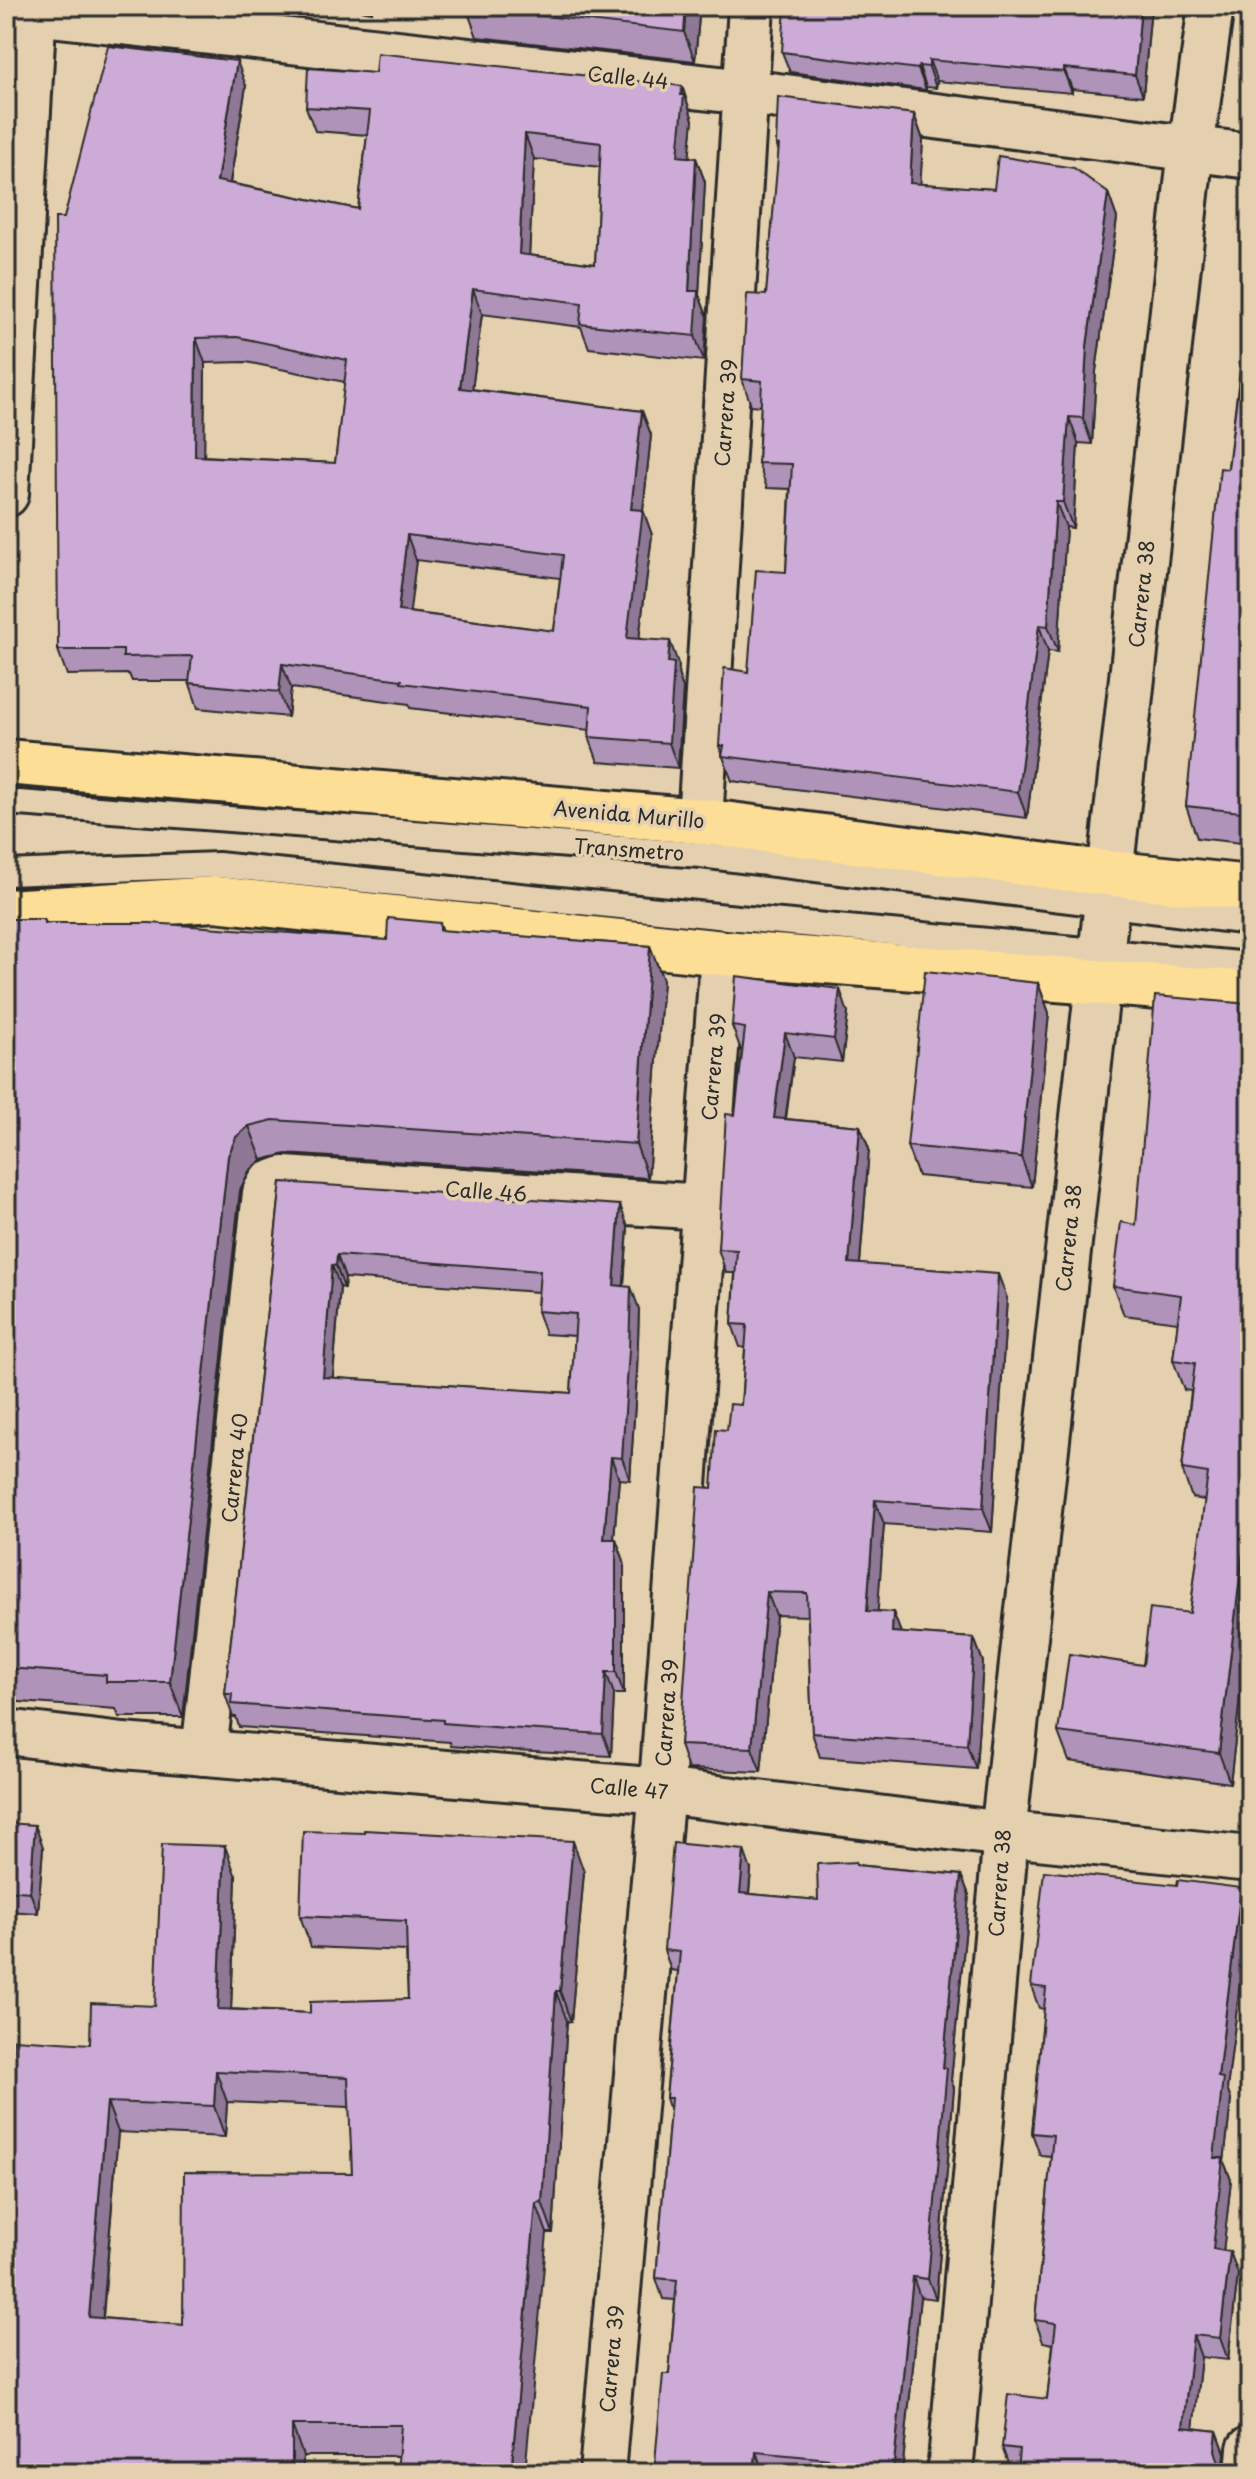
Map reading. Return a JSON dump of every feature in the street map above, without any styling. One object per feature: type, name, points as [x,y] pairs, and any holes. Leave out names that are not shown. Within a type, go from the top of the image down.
[{"type":"main road","name":"Avenida Murillo","points":[[6,762],[700,821],[1108,889],[1250,888]]},
{"type":"main road","points":[[6,912],[215,899],[723,953],[1100,967],[1250,994]]},
{"type":"street","name":"Carrera 39","points":[[700,821],[751,6]]},
{"type":"street","name":"Carrera 38","points":[[950,2473],[1004,1857],[1003,1834],[1191,149],[1211,6]]},
{"type":"street","name":"Calle 44","points":[[25,9],[746,92],[1250,156]]},
{"type":"street","points":[[6,494],[25,9]]},
{"type":"street","name":"Carrera 39","points":[[602,2473],[662,1791],[723,953]]},
{"type":"street","name":"Calle 46","points":[[270,1184],[284,1179],[703,1207]]},
{"type":"street","name":"Carrera 40","points":[[204,1753],[265,1193],[270,1184]]},
{"type":"street","name":"Calle 47","points":[[6,1732],[204,1753],[662,1791],[1003,1834],[1250,1859]]},
{"type":"street","points":[[1248,2473],[1250,2449]]},
{"type":"lane","name":"Transmetro","points":[[6,802],[1108,889],[1250,922]]},
{"type":"lane","points":[[6,873],[218,865],[727,917],[1100,967],[1250,965]]},
{"type":"building","points":[[467,6],[686,6],[684,32]]},
{"type":"building","points":[[785,6],[1141,6],[1135,75],[929,60],[929,67],[919,66],[918,69],[782,52]]},
{"type":"building","points":[[108,46],[237,61],[217,181],[358,209],[370,111],[306,107],[308,68],[375,73],[377,53],[682,86],[681,95],[684,95],[678,156],[696,158],[689,291],[698,291],[695,336],[580,324],[582,303],[473,289],[460,388],[642,411],[631,509],[643,510],[627,638],[670,641],[668,662],[674,663],[669,743],[589,737],[591,706],[401,683],[402,680],[282,664],[279,692],[189,683],[192,656],[123,657],[123,650],[58,650],[55,218],[64,218]],"holes":[[[525,134],[601,143],[595,264],[519,254]],[[237,337],[347,360],[335,463],[195,456],[196,338]],[[407,535],[563,555],[554,631],[398,611]]]},
{"type":"building","points":[[778,97],[914,114],[910,183],[994,189],[998,156],[1074,168],[1108,193],[1087,346],[1083,418],[1069,417],[1063,502],[1056,502],[1048,626],[1039,625],[1018,792],[722,756],[724,746],[719,746],[724,668],[748,672],[756,570],[786,572],[792,464],[758,463],[762,381],[742,379],[747,294],[766,295],[779,145],[776,144]]},
{"type":"building","points":[[1250,241],[1250,813],[1186,806],[1220,468],[1228,469],[1248,309],[1242,309]]},
{"type":"building","points":[[388,918],[440,923],[440,930],[650,946],[636,1144],[273,1120],[249,1126],[236,1137],[228,1156],[170,1682],[106,1682],[106,1675],[6,1668],[6,919],[44,919],[44,923],[150,923],[387,940]]},
{"type":"building","points":[[925,971],[1038,983],[1021,1157],[907,1146]]},
{"type":"building","points":[[736,976],[840,989],[834,1039],[785,1033],[774,1118],[860,1126],[849,1263],[998,1274],[983,1508],[875,1500],[867,1611],[893,1612],[892,1632],[974,1638],[967,1745],[812,1733],[807,1593],[767,1592],[752,1748],[680,1745],[698,1487],[712,1488],[716,1429],[727,1430],[730,1404],[741,1405],[747,1325],[732,1324],[737,1250],[718,1249],[726,1114],[735,1115],[745,1028],[732,1026]]},
{"type":"building","points":[[1155,996],[1250,1004],[1250,1492],[1219,1753],[1058,1732],[1069,1654],[1143,1665],[1150,1608],[1190,1613],[1208,1473],[1182,1469],[1195,1363],[1173,1360],[1181,1295],[1113,1286],[1121,1222],[1136,1225]]},
{"type":"building","points":[[281,1182],[620,1205],[614,1285],[631,1287],[629,1350],[622,1458],[611,1457],[604,1539],[616,1539],[616,1672],[606,1672],[603,1734],[231,1704],[232,1694],[225,1694]],"holes":[[[337,1255],[540,1271],[537,1311],[576,1314],[571,1393],[323,1377],[332,1265],[336,1266]]]},
{"type":"building","points":[[6,1823],[35,1825],[30,1892],[6,1890]]},
{"type":"building","points":[[364,1830],[573,1841],[560,1991],[556,1991],[542,2202],[536,2203],[511,2473],[397,2473],[401,2425],[292,2425],[292,2473],[6,2473],[6,2085],[12,2085],[14,2039],[90,2044],[91,2003],[155,2006],[162,1844],[225,1846],[218,2009],[310,2013],[310,2002],[408,1999],[406,1921],[300,1916],[303,1831],[364,1833]],"holes":[[[216,2071],[348,2077],[352,2173],[184,2172],[183,2325],[89,2317],[107,2102],[214,2106]]]},
{"type":"building","points":[[673,1843],[744,1850],[740,1893],[818,1900],[817,1864],[856,1862],[856,1865],[961,1875],[928,2279],[913,2277],[893,2473],[847,2473],[848,2463],[841,2460],[756,2452],[754,2473],[654,2473],[663,2374],[669,2374],[677,2280],[656,2278],[671,2098],[666,2098],[680,1952],[664,1950]]},
{"type":"building","points":[[1044,1871],[1177,1885],[1178,1880],[1241,1888],[1218,2077],[1223,2078],[1214,2158],[1223,2158],[1213,2249],[1230,2252],[1220,2338],[1193,2335],[1183,2427],[1217,2431],[1215,2450],[1218,2473],[1017,2473],[1019,2449],[1002,2447],[1008,2394],[1047,2399],[1056,2323],[1035,2320],[1053,2135],[1032,2133],[1046,1988],[1031,1986]]}]
